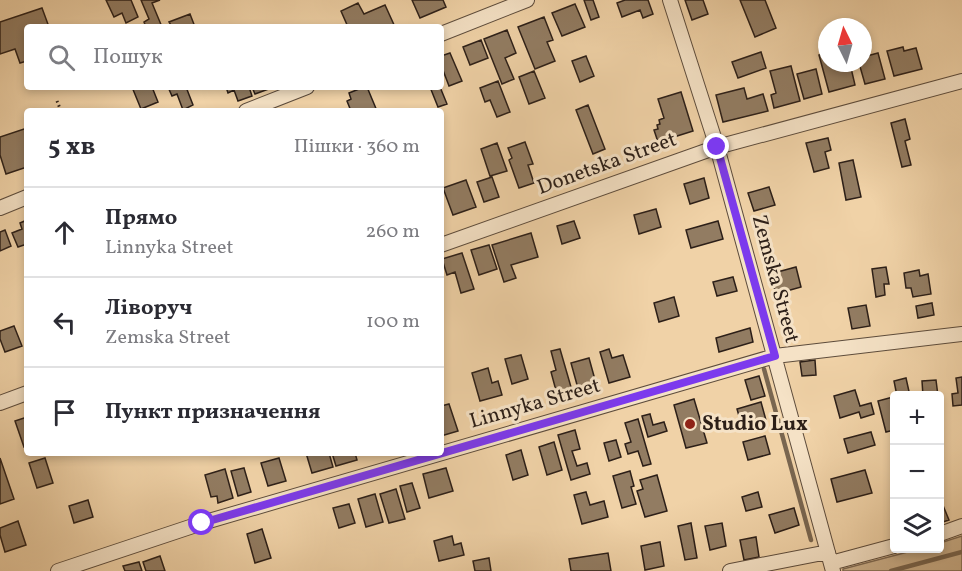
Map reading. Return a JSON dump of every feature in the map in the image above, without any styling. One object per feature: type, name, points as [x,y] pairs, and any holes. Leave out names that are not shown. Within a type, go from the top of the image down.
[{"type":"street","points":[[444,33],[527,0]]},
{"type":"street","name":"Zemska Street","points":[[670,0],[717,147],[831,562]]},
{"type":"street","name":"Donetska Street","points":[[444,244],[717,147],[962,81]]},
{"type":"street","points":[[254,108],[299,90]]},
{"type":"street","points":[[0,208],[24,198]]},
{"type":"street","name":"Linnyka Street","points":[[444,453],[775,356],[962,334]]},
{"type":"street","points":[[0,403],[24,394]]},
{"type":"street","name":"Linnyka Street","points":[[58,571],[214,520],[433,456]]},
{"type":"street","points":[[944,532],[962,526]]},
{"type":"street","points":[[730,571],[831,562],[890,547]]},
{"type":"path","points":[[57,101],[60,108]]},
{"type":"shaded area","points":[[962,536],[962,571],[843,571],[843,569],[904,553],[944,553],[944,542]]},
{"type":"building","points":[[106,0],[131,0],[138,17],[126,23],[122,13],[114,17]]},
{"type":"building","points":[[141,0],[160,0],[152,3],[161,24],[145,24],[144,22],[149,19]]},
{"type":"building","points":[[412,0],[443,0],[446,7],[420,18]]},
{"type":"building","points":[[584,0],[593,0],[599,17],[591,20]]},
{"type":"building","points":[[625,0],[648,0],[653,14],[643,18],[640,10],[622,17],[617,3]]},
{"type":"building","points":[[685,0],[703,0],[708,14],[692,20]]},
{"type":"building","points":[[740,0],[765,0],[776,28],[755,37]]},
{"type":"building","points":[[358,3],[364,14],[385,5],[394,24],[347,24],[341,11]]},
{"type":"building","points":[[575,4],[585,27],[562,36],[552,13]]},
{"type":"building","points":[[42,8],[48,24],[24,24],[24,62],[20,63],[15,49],[0,54],[0,22]]},
{"type":"building","points":[[190,14],[194,24],[170,24],[169,22]]},
{"type":"building","points":[[544,17],[553,40],[547,42],[555,61],[535,69],[518,27]]},
{"type":"building","points":[[507,30],[516,53],[505,58],[514,79],[502,84],[484,39]]},
{"type":"building","points":[[481,40],[488,58],[470,65],[463,47]]},
{"type":"building","points":[[903,47],[904,51],[916,48],[922,69],[894,76],[887,51]]},
{"type":"building","points":[[761,52],[766,68],[738,78],[732,62]]},
{"type":"building","points":[[450,53],[462,81],[449,86],[444,73],[444,55]]},
{"type":"building","points":[[878,53],[885,79],[865,84],[862,72],[872,72],[872,55]]},
{"type":"building","points":[[586,56],[594,76],[580,82],[572,61]]},
{"type":"building","points":[[791,66],[800,101],[774,108],[771,95],[776,93],[770,71]]},
{"type":"building","points":[[816,69],[822,94],[804,99],[797,74]]},
{"type":"building","points":[[534,71],[545,98],[529,104],[519,77]]},
{"type":"building","points":[[824,72],[852,72],[855,85],[829,92]]},
{"type":"building","points":[[498,81],[510,112],[497,117],[490,100],[485,102],[480,88]]},
{"type":"building","points":[[744,88],[747,99],[763,94],[768,111],[723,122],[716,95]]},
{"type":"building","points":[[133,90],[153,90],[158,102],[141,108]]},
{"type":"building","points":[[169,90],[187,90],[193,105],[182,108],[177,94],[172,96]]},
{"type":"building","points":[[234,90],[250,90],[252,96],[238,101]]},
{"type":"building","points":[[253,90],[266,90],[255,94]]},
{"type":"building","points":[[356,90],[368,90],[376,108],[350,108],[347,101],[351,99],[349,93]]},
{"type":"building","points":[[431,90],[441,90],[447,104],[438,107]]},
{"type":"building","points":[[681,92],[693,131],[658,142],[654,130],[658,129],[659,120],[664,118],[658,99]]},
{"type":"building","points":[[588,105],[605,149],[593,154],[576,110]]},
{"type":"building","points":[[905,119],[910,139],[905,141],[911,165],[902,167],[891,123]]},
{"type":"building","points":[[24,129],[24,168],[6,174],[0,155],[0,137]]},
{"type":"building","points":[[828,138],[831,150],[825,152],[829,168],[814,172],[806,143]]},
{"type":"building","points":[[525,142],[533,164],[528,165],[534,183],[519,188],[509,160],[512,158],[508,148]]},
{"type":"building","points":[[497,143],[507,171],[490,176],[481,149]]},
{"type":"building","points":[[853,160],[861,197],[846,200],[839,163]]},
{"type":"building","points":[[492,177],[499,197],[484,202],[477,182]]},
{"type":"building","points":[[704,178],[709,198],[690,204],[684,184]]},
{"type":"building","points":[[466,180],[476,207],[453,215],[444,188]]},
{"type":"building","points":[[769,187],[775,205],[754,211],[748,193]]},
{"type":"building","points":[[656,209],[661,227],[639,234],[634,215]]},
{"type":"building","points":[[24,221],[24,245],[18,247],[12,233],[22,229],[20,223]]},
{"type":"building","points":[[574,221],[580,238],[562,244],[557,226]]},
{"type":"building","points":[[718,221],[723,239],[691,248],[686,230]]},
{"type":"building","points":[[5,230],[11,246],[0,251],[0,232]]},
{"type":"building","points":[[531,233],[538,257],[511,265],[516,278],[504,282],[492,245]]},
{"type":"building","points":[[489,245],[497,269],[479,275],[471,250]]},
{"type":"building","points":[[462,253],[474,289],[461,293],[455,272],[447,275],[444,258]]},
{"type":"building","points":[[796,267],[801,287],[776,294],[770,274]]},
{"type":"building","points":[[886,267],[889,284],[884,284],[885,295],[876,297],[872,269]]},
{"type":"building","points":[[919,270],[920,276],[928,274],[931,294],[913,297],[911,288],[906,288],[904,273]]},
{"type":"building","points":[[733,277],[737,291],[717,296],[713,282]]},
{"type":"building","points":[[674,297],[679,316],[659,322],[654,303]]},
{"type":"building","points":[[932,303],[934,315],[918,318],[916,306]]},
{"type":"building","points":[[866,305],[870,326],[852,329],[848,308]]},
{"type":"building","points":[[14,326],[22,346],[5,352],[0,339],[0,331]]},
{"type":"building","points":[[750,328],[753,342],[719,352],[716,338]]},
{"type":"building","points":[[560,349],[573,394],[558,398],[551,372],[556,370],[551,351]]},
{"type":"building","points":[[609,349],[612,358],[623,355],[630,377],[609,383],[600,352]]},
{"type":"building","points":[[521,355],[528,379],[512,384],[505,359]]},
{"type":"building","points":[[589,358],[597,387],[579,392],[571,363]]},
{"type":"building","points":[[815,360],[816,375],[802,376],[800,362]]},
{"type":"building","points":[[488,368],[492,383],[498,381],[502,395],[480,401],[472,373]]},
{"type":"building","points":[[759,376],[765,396],[751,400],[745,380]]},
{"type":"building","points":[[962,377],[962,405],[953,406],[952,394],[958,393],[956,378]]},
{"type":"building","points":[[906,378],[909,391],[896,391],[894,381]]},
{"type":"building","points":[[936,380],[937,391],[923,391],[922,381]]},
{"type":"building","points":[[855,390],[860,406],[871,403],[874,414],[861,418],[859,412],[840,418],[834,396]]},
{"type":"building","points":[[890,398],[890,431],[886,432],[878,401]]},
{"type":"building","points":[[694,399],[707,443],[686,448],[674,405]]},
{"type":"building","points":[[761,402],[767,424],[743,430],[737,409]]},
{"type":"building","points":[[449,404],[458,431],[444,435],[444,405]]},
{"type":"building","points":[[650,414],[653,425],[664,422],[667,431],[648,437],[642,416]]},
{"type":"building","points":[[24,418],[24,447],[15,421]]},
{"type":"building","points":[[638,419],[651,464],[643,466],[638,451],[628,454],[625,444],[631,442],[625,423]]},
{"type":"building","points":[[575,430],[580,449],[572,451],[577,466],[587,463],[590,474],[571,480],[558,435]]},
{"type":"building","points":[[871,432],[875,445],[848,453],[844,439]]},
{"type":"building","points":[[765,436],[770,454],[748,460],[743,442]]},
{"type":"building","points":[[616,440],[621,457],[609,461],[604,443]]},
{"type":"building","points":[[554,442],[562,470],[547,475],[539,447]]},
{"type":"building","points":[[521,450],[528,475],[513,480],[506,455]]},
{"type":"building","points":[[307,456],[330,456],[333,467],[312,473]]},
{"type":"building","points":[[333,456],[356,456],[357,460],[336,466]]},
{"type":"building","points":[[0,458],[14,499],[0,504]]},
{"type":"building","points":[[45,458],[53,483],[37,488],[29,463]]},
{"type":"building","points":[[279,458],[286,481],[268,486],[261,463]]},
{"type":"building","points":[[244,468],[251,492],[238,496],[231,471]]},
{"type":"building","points":[[446,468],[453,491],[429,498],[423,474]]},
{"type":"building","points":[[225,469],[233,498],[218,503],[217,496],[211,497],[205,475]]},
{"type":"building","points":[[865,470],[872,493],[837,502],[831,479]]},
{"type":"building","points":[[630,471],[634,486],[631,487],[636,504],[622,508],[613,476]]},
{"type":"building","points":[[657,475],[667,511],[645,517],[637,491],[643,489],[640,480]]},
{"type":"building","points":[[412,483],[420,508],[407,512],[400,486]]},
{"type":"building","points":[[396,489],[405,519],[389,523],[380,494]]},
{"type":"building","points":[[586,492],[590,505],[604,501],[608,517],[582,524],[574,495]]},
{"type":"building","points":[[758,492],[762,507],[746,511],[742,497]]},
{"type":"building","points":[[375,494],[383,522],[366,527],[358,499]]},
{"type":"building","points":[[88,500],[93,517],[74,523],[69,506]]},
{"type":"building","points":[[349,504],[355,523],[339,528],[333,508]]},
{"type":"building","points":[[794,508],[799,525],[775,533],[769,515]]},
{"type":"building","points":[[944,508],[949,520],[944,522]]},
{"type":"building","points":[[18,521],[26,545],[5,552],[0,528]]},
{"type":"building","points":[[691,523],[697,558],[685,560],[678,526]]},
{"type":"building","points":[[722,523],[726,546],[710,550],[705,526]]},
{"type":"building","points":[[262,529],[271,558],[255,563],[247,534]]},
{"type":"building","points":[[452,536],[454,545],[461,543],[464,555],[439,561],[434,541]]},
{"type":"building","points":[[756,537],[759,557],[744,560],[740,540]]},
{"type":"building","points":[[660,542],[664,566],[645,570],[641,546]]},
{"type":"building","points":[[608,553],[611,571],[571,571],[569,559]]},
{"type":"building","points":[[160,556],[165,571],[146,571],[143,562]]},
{"type":"building","points":[[489,558],[491,571],[475,571],[473,561]]},
{"type":"building","points":[[139,562],[142,571],[125,571],[123,566]]},
{"type":"waterway","points":[[764,369],[811,540]]},
{"type":"waterway","points":[[891,571],[962,552]]},
{"type":"place","name":"Studio Lux","points":[[690,424]]},
{"type":"route","points":[[202,523],[775,356],[717,147]]}]
